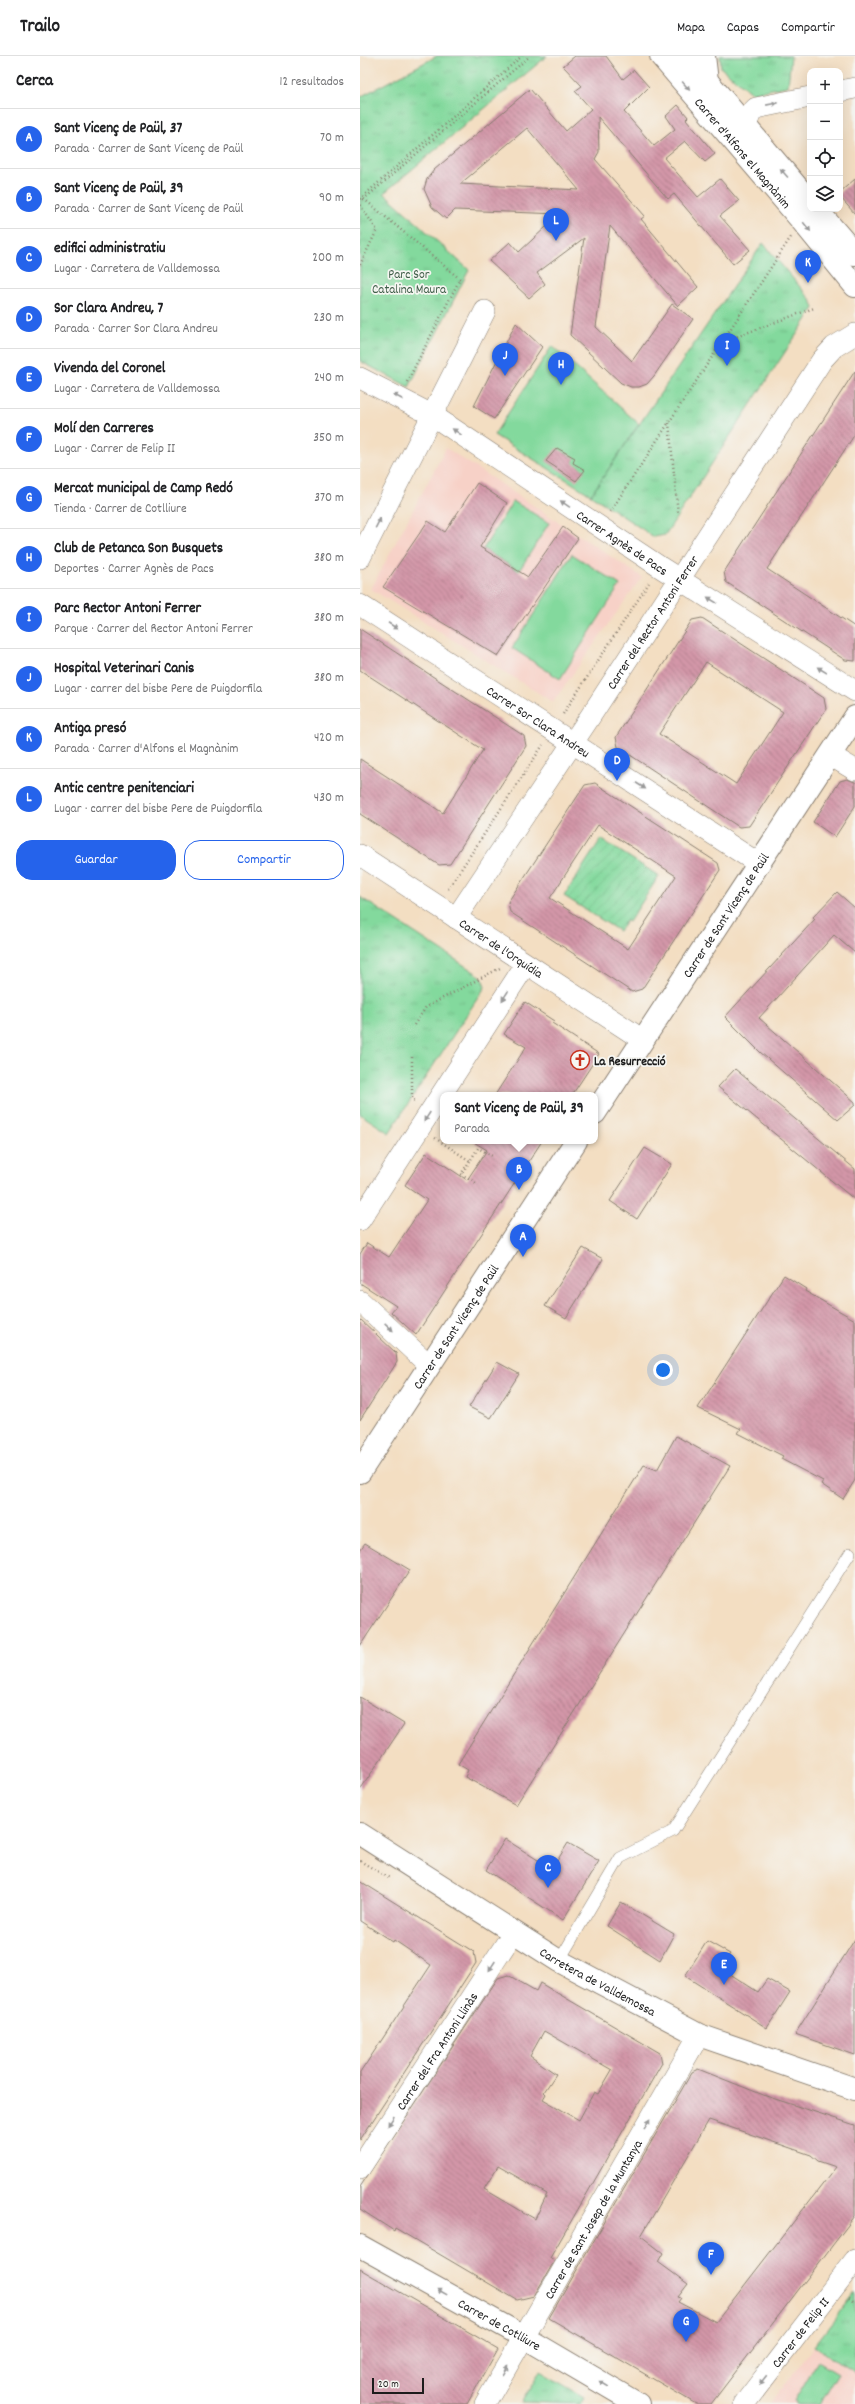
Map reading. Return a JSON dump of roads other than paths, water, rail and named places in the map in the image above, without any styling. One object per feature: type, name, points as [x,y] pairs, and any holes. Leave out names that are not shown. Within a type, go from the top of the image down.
[{"type":"main road","name":"Carrer d'Alfons el Magnànim","points":[[661,56],[807,209]]},
{"type":"main road","name":"Carrer d'Alfons el Magnànim","points":[[686,56],[745,127],[807,208]]},
{"type":"main road","points":[[704,56],[707,81]]},
{"type":"main road","name":"Carrer d'Alfons el Magnànim","points":[[810,212],[855,254]]},
{"type":"main road","name":"Carrer d'Alfons el Magnànim","points":[[810,212],[855,286]]},
{"type":"main road","name":"Carrer de Sant Vicenç de Paül","points":[[598,1108],[855,717]]},
{"type":"main road","name":"Carrer de Sant Vicenç de Paül","points":[[363,1462],[429,1365],[574,1144]]},
{"type":"main road","name":"Carretera de Valldemossa","points":[[360,1834],[559,1961],[699,2035],[855,2089]]},
{"type":"main road","name":"Carrer de Cotlliure","points":[[360,2246],[524,2337],[638,2404]]},
{"type":"street","points":[[843,90],[855,88]]},
{"type":"street","points":[[745,127],[751,113],[756,108],[807,98]]},
{"type":"street","points":[[360,558],[485,311]]},
{"type":"street","name":"Carrer del Rector Antoni Ferrer","points":[[456,918],[574,742],[822,360],[834,347],[855,334]]},
{"type":"street","name":"Carrer Agnès de Pacs","points":[[360,378],[432,416],[600,528],[855,691]]},
{"type":"street","name":"Carrer Sor Clara Andreu","points":[[360,605],[574,742],[758,864]]},
{"type":"street","points":[[830,755],[855,770]]},
{"type":"street","name":"Carrer de l'Orquídia","points":[[360,855],[643,1040]]},
{"type":"street","points":[[443,1092],[526,964]]},
{"type":"street","points":[[360,1220],[440,1097]]},
{"type":"street","points":[[360,1301],[429,1365]]},
{"type":"street","name":"Carrer del Fra Antoni Llinàs","points":[[360,2168],[513,1933]]},
{"type":"street","name":"Carrer de Sant Josep de la Muntanya","points":[[486,2404],[699,2035]]},
{"type":"street","name":"Carrer de Felip II","points":[[744,2404],[855,2260]]},
{"type":"lane","points":[[559,1961],[620,1858],[673,1831],[850,1553]]},
{"type":"place","name":"Antic centre penitenciari","points":[[556,241]]},
{"type":"place","name":"Antiga presó","points":[[808,283]]},
{"type":"place","name":"Parc Rector Antoni Ferrer","points":[[727,366]]},
{"type":"place","name":"Hospital Veterinari Canis","points":[[505,376]]},
{"type":"place","name":"Club de Petanca Son Busquets","points":[[561,385]]},
{"type":"place","name":"Sor Clara Andreu, 7","points":[[617,781]]},
{"type":"place","name":"La Resurrecció","points":[[580,1060]]},
{"type":"place","name":"Sant Vicenç de Paül, 39","points":[[519,1190]]},
{"type":"place","name":"Sant Vicenç de Paül, 37","points":[[523,1257]]},
{"type":"place","name":"edifici administratiu","points":[[548,1888]]},
{"type":"place","name":"Vivenda del Coronel","points":[[724,1985]]},
{"type":"place","name":"Molí den Carreres","points":[[711,2275]]},
{"type":"place","name":"Mercat municipal de Camp Redó","points":[[686,2342]]},
{"type":"park label","name":"Parc Sor Catalina Maura","points":[[409,280]]}]
